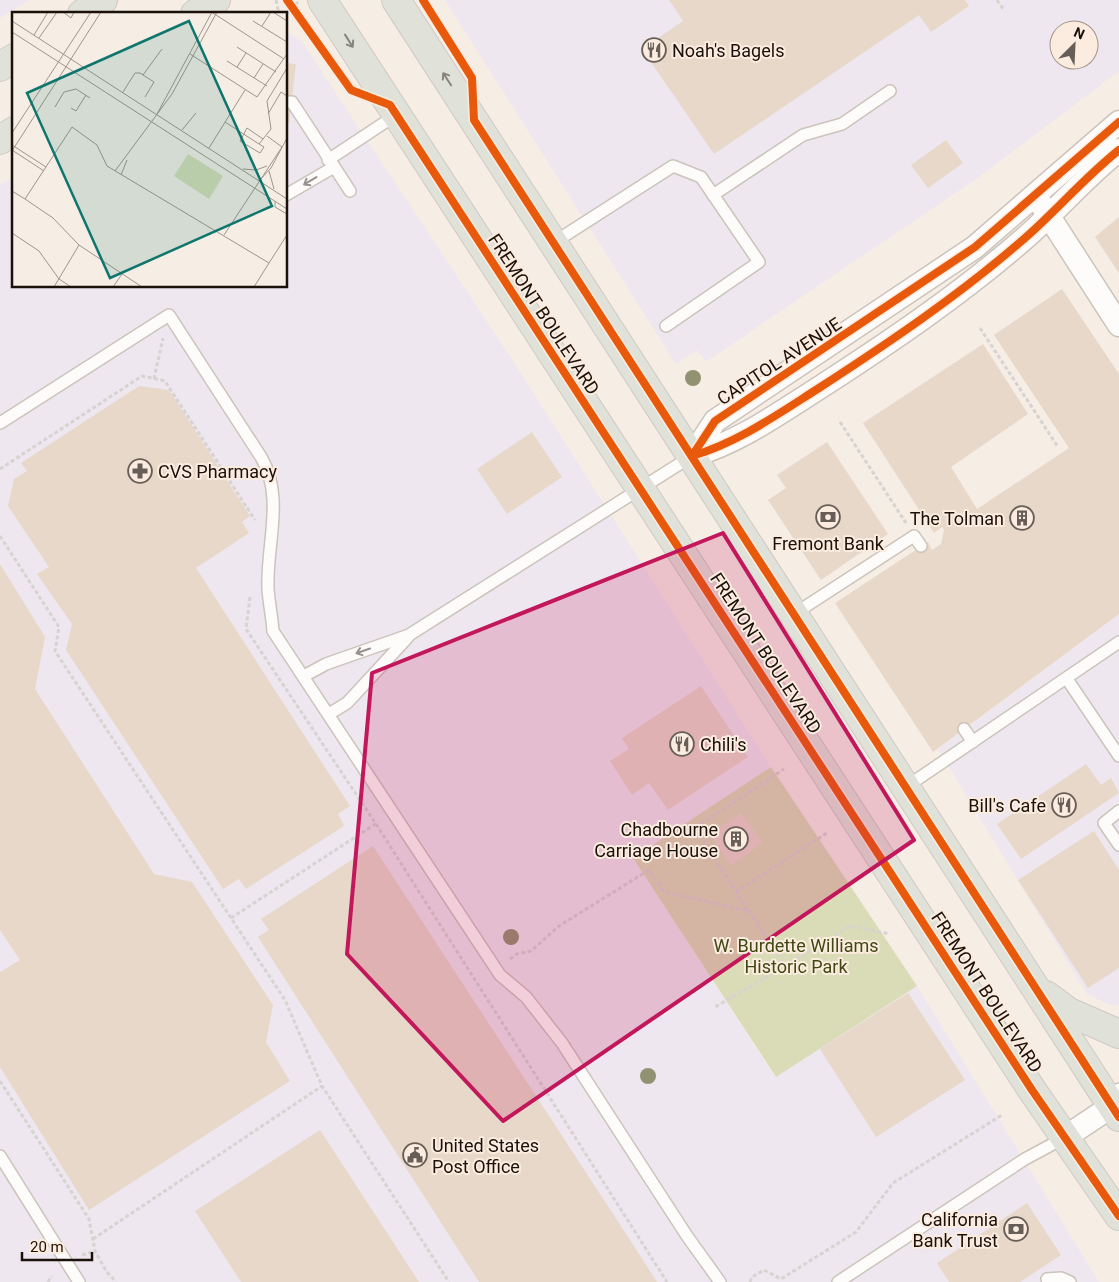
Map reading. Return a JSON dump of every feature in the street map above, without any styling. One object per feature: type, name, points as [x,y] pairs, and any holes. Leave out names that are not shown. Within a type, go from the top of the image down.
[{"type":"main road","points":[[85,12],[103,0]]},
{"type":"main road","points":[[198,12],[216,0]]},
{"type":"main road","name":"FREMONT BOULEVARD","points":[[322,0],[1064,1138],[1119,1216]]},
{"type":"main road","points":[[396,0],[1035,988],[1117,1106]]},
{"type":"main road","points":[[0,140],[12,132]]},
{"type":"main road","points":[[1035,988],[1070,1012],[1119,1034]]},
{"type":"street","name":"CAPITOL AVENUE","points":[[692,456],[715,421],[974,247],[1119,122]]},
{"type":"street","points":[[692,456],[720,447],[742,437],[903,332],[971,283],[1026,237],[1119,150]]},
{"type":"street","points":[[1034,195],[1119,325]]},
{"type":"street","points":[[1064,1138],[1117,1106]]},
{"type":"lane","points":[[713,195],[803,135],[842,124],[890,91]]},
{"type":"lane","points":[[288,102],[292,102],[350,191]]},
{"type":"lane","points":[[288,194],[396,115]]},
{"type":"lane","points":[[553,243],[673,166],[701,177],[759,262],[666,326]]},
{"type":"lane","points":[[0,423],[169,315],[261,457],[272,479],[274,498],[268,588],[274,631],[500,975],[526,997],[562,1043],[687,1236],[720,1282]]},
{"type":"lane","points":[[304,676],[326,664],[409,635],[692,456]]},
{"type":"lane","points":[[794,614],[914,536],[921,546]]},
{"type":"lane","points":[[329,714],[347,703],[409,635]]},
{"type":"lane","points":[[906,787],[1119,642]]},
{"type":"lane","points":[[1067,678],[1119,756]]},
{"type":"lane","points":[[964,729],[973,742]]},
{"type":"lane","points":[[1119,811],[1104,823],[1119,845]]},
{"type":"lane","points":[[838,1282],[1025,1160],[1064,1138]]},
{"type":"lane","points":[[0,1156],[79,1282]]},
{"type":"lane","points":[[1047,1279],[1061,1278],[1070,1282]]},
{"type":"path","points":[[268,5],[300,0]]},
{"type":"path","points":[[997,0],[1004,10]]},
{"type":"path","points":[[283,2],[297,14]]},
{"type":"path","points":[[154,379],[169,315]]},
{"type":"path","points":[[980,328],[1058,447]]},
{"type":"path","points":[[0,469],[142,376],[165,382],[259,527]]},
{"type":"path","points":[[840,422],[914,536]]},
{"type":"path","points":[[0,536],[59,627],[55,651],[284,1000],[322,1086],[449,1282]]},
{"type":"path","points":[[251,592],[246,629],[376,824],[667,1282]]},
{"type":"path","points":[[784,769],[695,828],[785,966]]},
{"type":"path","points":[[231,918],[394,812]]},
{"type":"path","points":[[736,892],[826,833]]},
{"type":"path","points":[[484,993],[500,975],[512,956],[531,951],[559,926],[649,870],[664,892],[749,911]]},
{"type":"path","points":[[715,1007],[850,926],[890,934]]},
{"type":"path","points":[[0,1081],[89,1219],[95,1251],[106,1271],[116,1282]]},
{"type":"path","points":[[93,1239],[322,1086]]},
{"type":"path","points":[[750,1282],[752,1277],[764,1270],[782,1279],[856,1232],[893,1183],[1002,1115]]},
{"type":"path","points":[[48,1282],[52,1276]]},
{"type":"highlighted area","points":[[723,533],[914,840],[503,1121],[347,954],[372,673]]},
{"type":"shaded area","points":[[0,0],[29,0],[0,18]]},
{"type":"shaded area","points":[[445,0],[1119,0],[1119,71],[979,177],[710,359],[705,361],[697,350],[676,364]]},
{"type":"shaded area","points":[[288,32],[302,42],[517,367],[771,767],[634,859],[775,1077],[917,986],[1099,1282],[0,1282],[0,185],[12,177],[12,288],[288,288]]},
{"type":"shaded area","points":[[1119,614],[1119,1006],[1108,1004],[1087,994],[938,749]]},
{"type":"green space","name":"W. Burdette Williams Historic Park","points":[[771,767],[917,986],[776,1077],[633,858]]},
{"type":"building","points":[[669,0],[965,0],[969,6],[931,32],[919,15],[714,154],[642,49],[683,21]]},
{"type":"building","points":[[288,63],[296,64],[288,123]]},
{"type":"building","points":[[946,140],[963,163],[928,188],[911,165]]},
{"type":"building","points":[[1119,217],[1119,273],[1095,237]]},
{"type":"building","name":"The Tolman","points":[[1062,289],[1119,374],[1119,614],[933,752],[835,603],[928,542],[932,550],[941,544],[944,530],[942,527],[934,533],[863,423],[983,344],[1028,414],[951,467],[977,509],[1069,448],[994,335]]},
{"type":"building","points":[[139,386],[169,390],[250,516],[242,522],[249,533],[196,568],[350,806],[338,814],[344,826],[246,889],[239,879],[223,889],[66,650],[72,624],[37,574],[49,567],[8,506],[14,479],[27,471],[21,463]]},
{"type":"building","points":[[532,432],[562,477],[507,514],[477,469]]},
{"type":"building","name":"Fremont Bank","points":[[827,442],[888,534],[821,580],[768,500],[786,488],[777,475]]},
{"type":"building","points":[[0,564],[45,637],[35,689],[154,874],[192,882],[273,1005],[266,1042],[290,1081],[89,1210],[0,1067],[0,972],[20,960],[0,930]]},
{"type":"building","name":"Chili's","points":[[701,686],[748,757],[668,810],[649,783],[632,795],[610,761],[629,749],[622,738]]},
{"type":"building","name":"Bill's Cafe","points":[[1086,764],[1101,785],[1111,778],[1119,793],[1021,859],[997,824]]},
{"type":"building","name":"Chadbourne Carriage House","points":[[741,813],[763,843],[731,865],[710,834]]},
{"type":"building","points":[[1094,831],[1119,870],[1119,968],[1088,988],[1018,880]]},
{"type":"building","points":[[373,846],[657,1282],[479,1282],[258,937],[269,930],[261,919]]},
{"type":"building","points":[[908,993],[965,1080],[876,1137],[820,1049]]},
{"type":"building","points":[[320,1130],[419,1282],[241,1282],[195,1211]]},
{"type":"building","name":"California Bank Trust","points":[[1027,1203],[1061,1255],[1020,1282],[949,1282],[937,1263]]},
{"type":"cycle path","points":[[287,0],[351,90],[390,105],[1032,1090],[1119,1216]]},
{"type":"cycle path","points":[[423,0],[472,78],[474,120],[1119,1117]]},
{"type":"cycle path","points":[[692,456],[715,421],[975,247],[1119,122]]},
{"type":"cycle path","points":[[692,456],[726,443],[758,426],[846,371],[925,317],[1001,259],[1094,171],[1119,150]]},
{"type":"place","name":"Noah's Bagels","points":[[654,50]]},
{"type":"place","name":"CVS Pharmacy","points":[[140,471]]},
{"type":"place","name":"Fremont Bank","points":[[828,517]]},
{"type":"place","name":"The Tolman","points":[[1022,518]]},
{"type":"place","name":"Chili's","points":[[682,744]]},
{"type":"place","name":"Bill's Cafe","points":[[1064,805]]},
{"type":"place","name":"Chadbourne Carriage House","points":[[736,839]]},
{"type":"place","name":"United States Post Office","points":[[415,1155]]},
{"type":"place","name":"California Bank Trust","points":[[1016,1229]]}]
